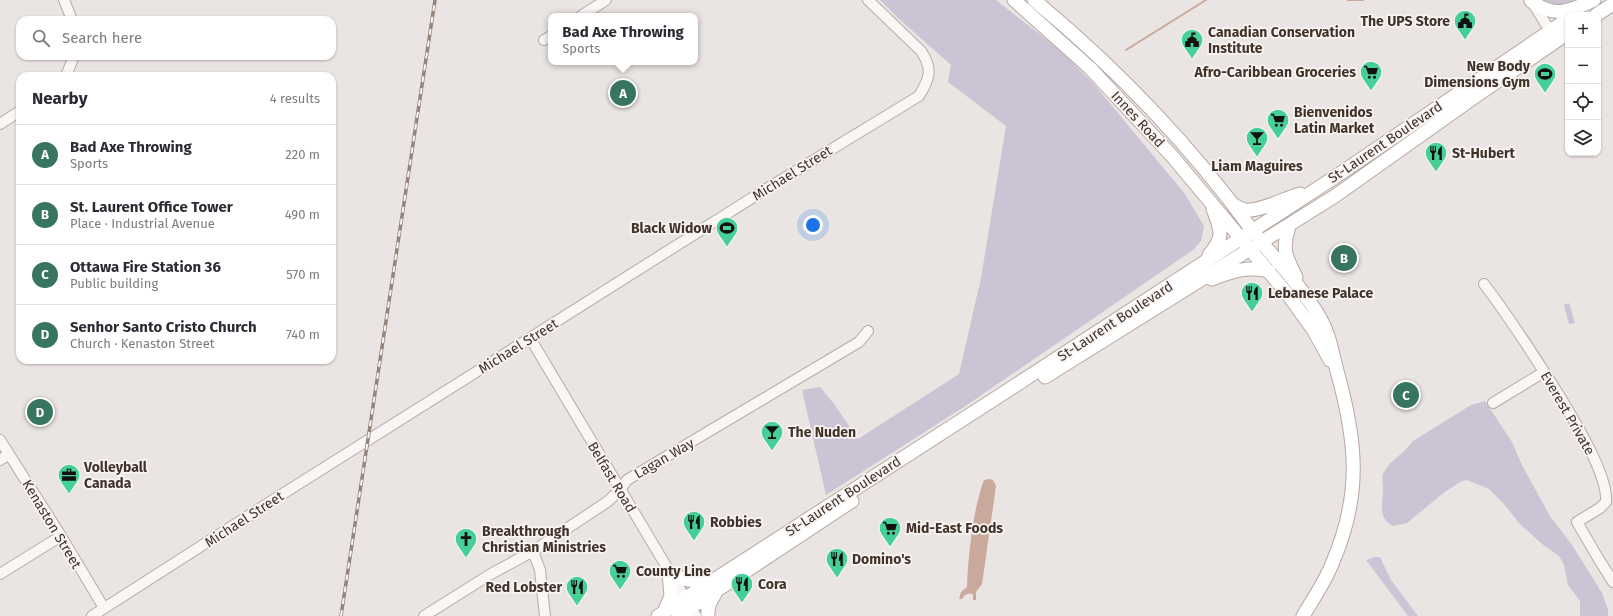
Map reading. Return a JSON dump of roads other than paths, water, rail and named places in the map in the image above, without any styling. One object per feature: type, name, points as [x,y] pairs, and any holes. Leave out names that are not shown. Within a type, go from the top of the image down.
[{"type":"main road","name":"Innes Road","points":[[1014,0],[1090,68],[1209,198],[1302,313],[1337,372]]},
{"type":"main road","name":"Innes Road","points":[[1034,0],[1075,35],[1131,89],[1184,146],[1234,204],[1252,230],[1307,298]]},
{"type":"main road","points":[[1531,1],[1542,9],[1558,12],[1574,9],[1595,0]]},
{"type":"main road","points":[[1577,12],[1595,0]]},
{"type":"main road","points":[[1601,12],[1613,4]]},
{"type":"main road","name":"St-Laurent Boulevard","points":[[1013,392],[1181,293],[1289,226],[1345,189],[1476,96],[1553,36],[1565,22]]},
{"type":"main road","name":"St-Laurent Boulevard","points":[[678,616],[715,586],[1013,392],[1198,266],[1386,142],[1553,36],[1565,34]]},
{"type":"main road","points":[[1234,204],[1244,210],[1252,209],[1318,187]]},
{"type":"main road","points":[[1198,266],[1217,246],[1220,236],[1218,223],[1209,198]]},
{"type":"main road","points":[[1289,226],[1284,245],[1285,251],[1307,298],[1322,320],[1329,336],[1337,372],[1347,405],[1352,435],[1354,481],[1347,523],[1332,566],[1303,616]]},
{"type":"main road","points":[[1181,293],[1224,274],[1251,268],[1268,271]]},
{"type":"main road","points":[[669,572],[679,578],[715,586],[707,610],[708,616]]},
{"type":"main road","points":[[661,614],[671,596],[669,572]]},
{"type":"main road","name":"St-Laurent Boulevard","points":[[661,614],[691,607]]},
{"type":"street","points":[[64,0],[70,16]]},
{"type":"street","points":[[586,13],[606,0]]},
{"type":"street","name":"Michael Street","points":[[92,616],[784,177],[919,96],[928,82],[930,67],[921,51],[868,0]]},
{"type":"street","points":[[1531,1],[1553,36]]},
{"type":"street","points":[[68,72],[72,60]]},
{"type":"street","points":[[0,124],[16,114]]},
{"type":"street","name":"Everest Private","points":[[1484,284],[1514,324],[1584,437],[1607,494],[1606,502],[1600,508],[1578,522],[1613,582]]},
{"type":"street","name":"Lagan Way","points":[[424,616],[491,574],[533,551],[607,502],[620,490],[627,480],[859,342],[868,331]]},
{"type":"street","name":"Belfast Road","points":[[530,338],[691,607]]},
{"type":"street","points":[[1493,403],[1544,372]]},
{"type":"street","name":"Kenaston Street","points":[[0,440],[4,457],[61,536],[104,608]]},
{"type":"street","points":[[0,574],[61,536]]},
{"type":"street","points":[[533,551],[540,570],[545,616]]},
{"type":"waterway","points":[[1126,50],[1206,0]]},
{"type":"waterway","points":[[1348,0],[1363,0]]},
{"type":"railway","points":[[341,616],[435,0]]},
{"type":"place","name":"The UPS Store","points":[[1465,40]]},
{"type":"place","name":"Canadian Conservation Institute","points":[[1192,60]]},
{"type":"place","name":"Afro-Caribbean Groceries","points":[[1371,92]]},
{"type":"place","name":"Bad Axe Throwing","points":[[623,93]]},
{"type":"place","name":"New Body Dimensions Gym","points":[[1545,94]]},
{"type":"place","name":"Bienvenidos Latin Market","points":[[1278,140]]},
{"type":"place","name":"Liam Maguires","points":[[1257,158]]},
{"type":"place","name":"St-Hubert","points":[[1436,172]]},
{"type":"place","name":"Black Widow","points":[[727,248]]},
{"type":"place","name":"St. Laurent Office Tower","points":[[1344,258]]},
{"type":"place","name":"Lebanese Palace","points":[[1252,312]]},
{"type":"place","name":"Ottawa Fire Station 36","points":[[1406,395]]},
{"type":"place","name":"Senhor Santo Cristo Church","points":[[40,412]]},
{"type":"place","name":"The Nuden","points":[[772,452]]},
{"type":"place","name":"Volleyball Canada","points":[[69,494]]},
{"type":"place","name":"Robbies","points":[[694,542]]},
{"type":"place","name":"Mid-East Foods","points":[[890,548]]},
{"type":"place","name":"Breakthrough Christian Ministries","points":[[466,558]]},
{"type":"place","name":"Domino's","points":[[837,578]]},
{"type":"place","name":"County Line","points":[[620,590]]},
{"type":"place","name":"Cora","points":[[742,604]]},
{"type":"place","name":"Red Lobster","points":[[577,606]]}]
